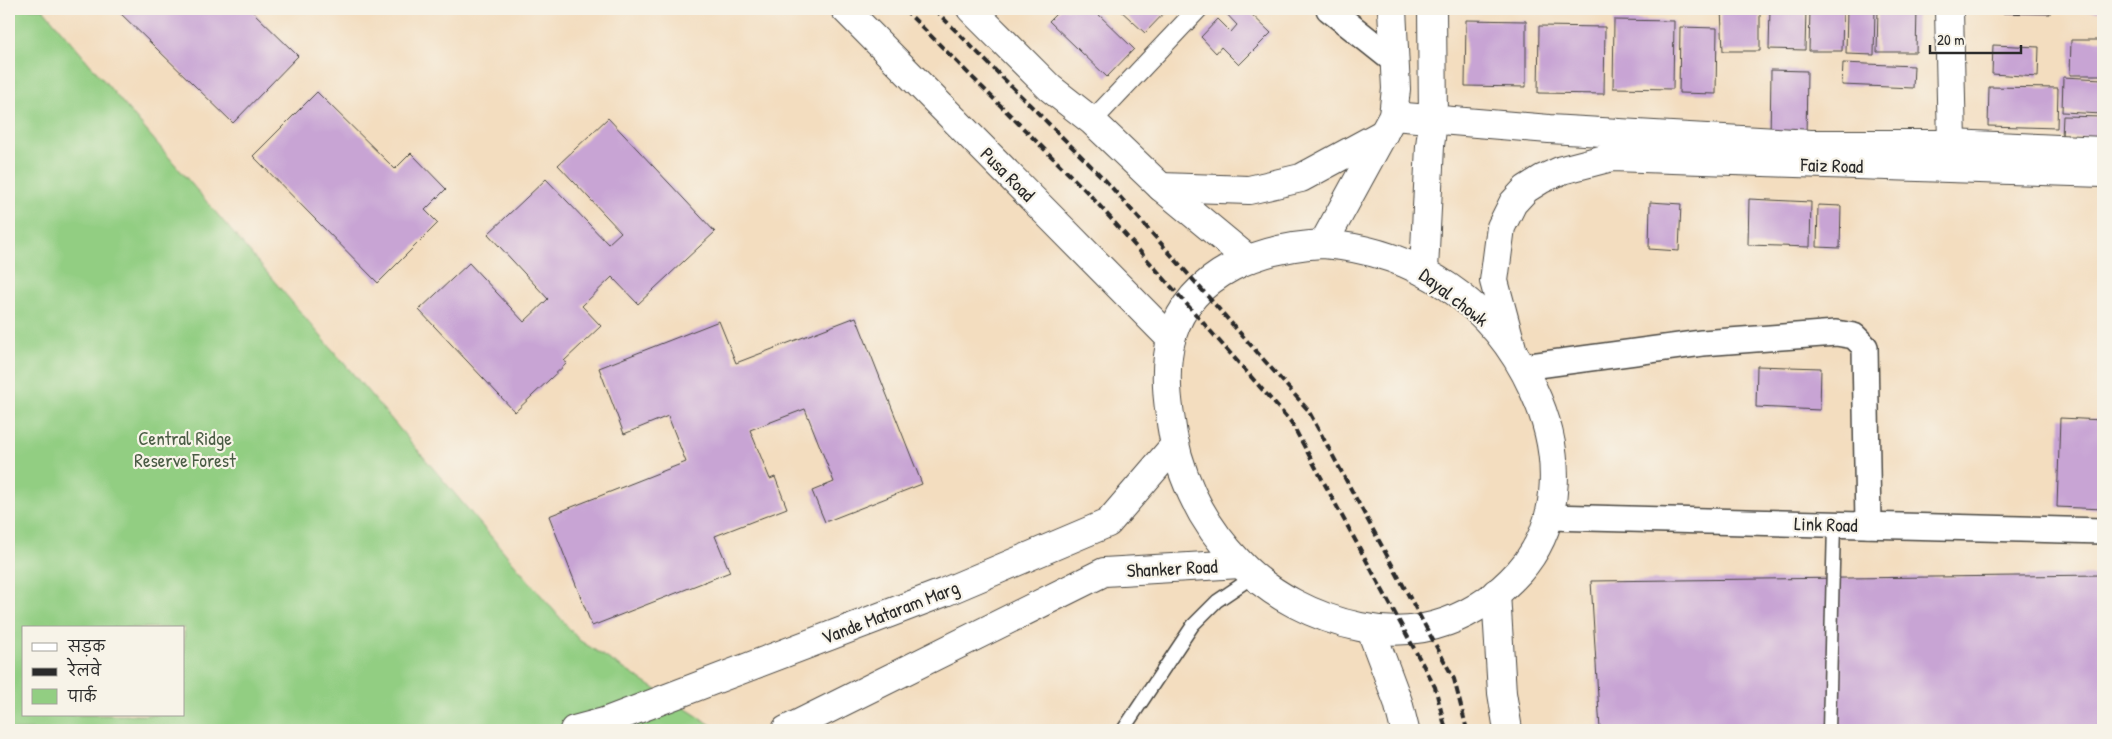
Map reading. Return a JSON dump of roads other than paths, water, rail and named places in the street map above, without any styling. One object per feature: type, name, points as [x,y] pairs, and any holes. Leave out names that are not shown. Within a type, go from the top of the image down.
[{"type":"main road","name":"Pusa Road","points":[[845,9],[1171,339]]},
{"type":"main road","points":[[971,9],[1050,88],[1092,121],[1161,187],[1248,259]]},
{"type":"main road","points":[[1323,244],[1389,124],[1396,89],[1393,60],[1392,9]]},
{"type":"main road","points":[[1424,270],[1432,134],[1432,9]]},
{"type":"main road","points":[[1950,9],[1952,144]]},
{"type":"main road","points":[[1161,187],[1249,190],[1301,178],[1389,124],[1432,134],[1810,144],[1952,144],[2103,150]]},
{"type":"main road","name":"Faiz Road","points":[[1518,359],[1494,281],[1501,228],[1513,203],[1526,189],[1562,170],[1612,157],[2103,173]]},
{"type":"main road","name":"Dayal chowk","points":[[1323,244],[1378,253],[1424,270],[1475,308],[1502,336],[1518,359],[1543,414],[1551,447],[1555,482],[1549,517],[1540,539],[1528,559],[1496,593],[1469,613],[1438,626],[1404,632],[1370,630],[1335,621],[1301,606],[1247,570],[1216,534],[1195,500],[1180,464],[1175,446],[1168,393],[1171,339],[1184,311],[1203,288],[1221,273],[1248,259],[1285,248],[1323,244]]},
{"type":"main road","name":"Vande Mataram Marg","points":[[574,730],[604,722],[945,592],[1108,523],[1175,446]]},
{"type":"main road","name":"Shanker Road","points":[[786,730],[1104,572],[1247,570]]},
{"type":"main road","points":[[1496,593],[1502,693],[1508,730]]},
{"type":"main road","points":[[1370,630],[1398,702],[1406,730]]},
{"type":"street","points":[[1092,121],[1198,9]]},
{"type":"street","points":[[1329,9],[1393,60]]},
{"type":"street","points":[[1518,359],[1836,333],[1854,336],[1865,346],[1868,525]]},
{"type":"street","name":"Link Road","points":[[1549,517],[2103,531]]},
{"type":"lane","points":[[1829,730],[1834,524]]},
{"type":"lane","points":[[1123,730],[1193,625],[1247,570]]},
{"type":"railway","points":[[904,9],[1090,195],[1291,422],[1435,687],[1446,730]]},
{"type":"railway","points":[[934,9],[1106,181],[1308,410],[1454,679],[1467,730]]},
{"type":"park label","name":"Central Ridge Reserve Forest","points":[[185,449]]}]
